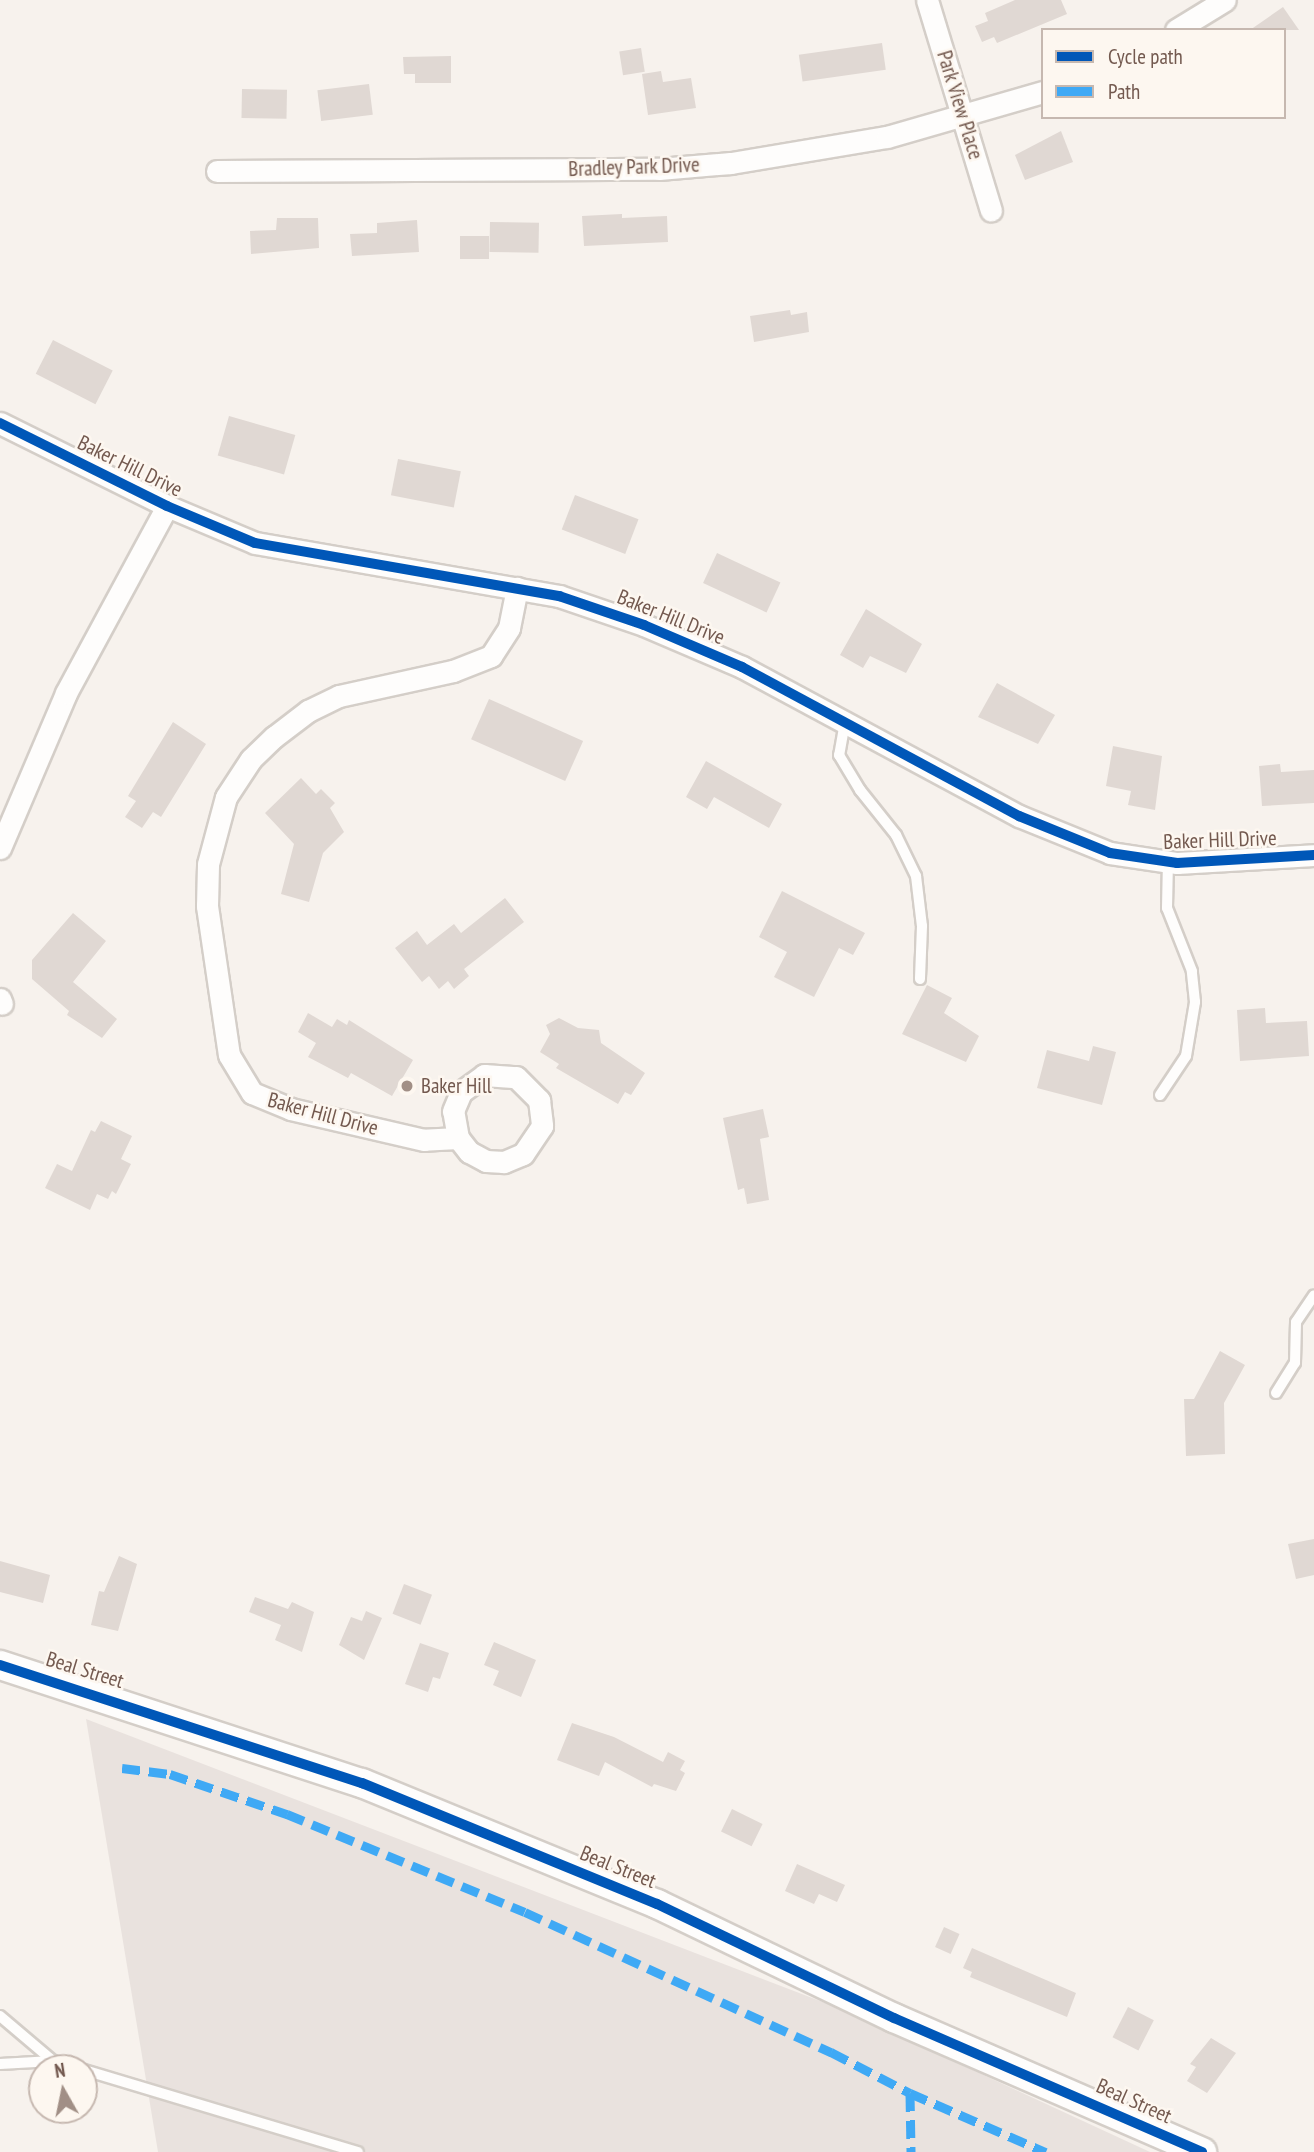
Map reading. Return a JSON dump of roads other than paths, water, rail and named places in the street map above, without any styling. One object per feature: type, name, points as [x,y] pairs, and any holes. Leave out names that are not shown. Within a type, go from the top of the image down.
[{"type":"street","name":"Park View Place","points":[[927,0],[965,117],[991,210]]},
{"type":"street","points":[[1178,28],[1225,0]]},
{"type":"street","name":"Bradley Park Drive","points":[[217,171],[659,169],[810,151],[965,117],[1041,93]]},
{"type":"street","name":"Baker Hill Drive","points":[[0,424],[227,534],[274,547],[559,596],[644,625],[742,667],[1061,836],[1110,853],[1168,862],[1314,855]]},
{"type":"street","points":[[0,848],[66,693],[167,506]]},
{"type":"street","name":"Baker Hill Drive","points":[[458,1138],[424,1140],[291,1109],[252,1093],[229,1055],[207,906],[208,864],[226,797],[251,759],[274,737],[308,710],[339,696],[453,671],[491,656],[509,628],[517,588]]},
{"type":"street","points":[[484,1075],[516,1077],[539,1100],[542,1126],[523,1154],[504,1162],[486,1161],[468,1152],[458,1138],[453,1111],[461,1093],[484,1075]]},
{"type":"street","name":"Beal Street","points":[[0,1665],[362,1783],[657,1904],[894,2018],[1202,2152]]},
{"type":"lane","points":[[845,722],[839,755],[860,790],[896,835],[916,876],[922,926],[919,979]]},
{"type":"lane","points":[[1160,1095],[1186,1056],[1195,1002],[1192,971],[1167,908],[1168,862]]},
{"type":"lane","points":[[1276,1393],[1295,1363],[1296,1322],[1314,1295]]},
{"type":"lane","points":[[0,2016],[45,2054]]},
{"type":"lane","points":[[0,2064],[28,2062]]},
{"type":"lane","points":[[98,2074],[358,2152]]},
{"type":"place","name":"Baker Hill","points":[[407,1086]]}]
